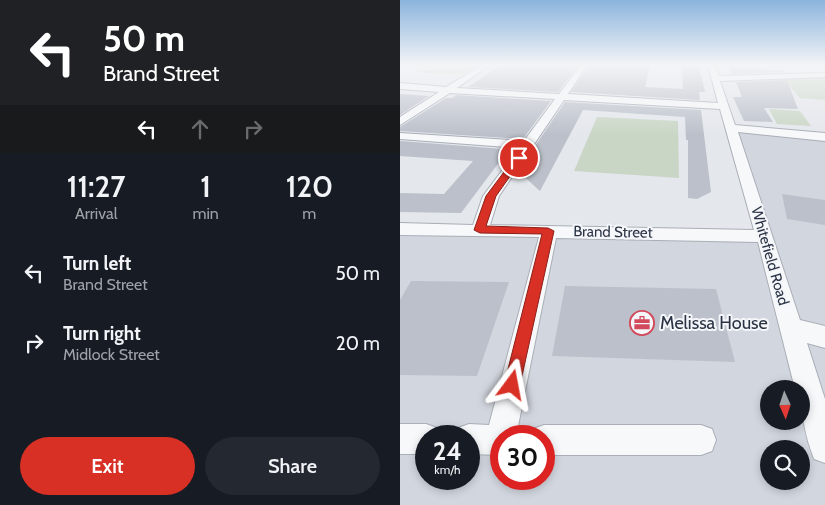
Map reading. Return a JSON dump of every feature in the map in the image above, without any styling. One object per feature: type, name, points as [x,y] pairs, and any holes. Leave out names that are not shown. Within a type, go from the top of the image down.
[{"type":"street","points":[[431,89],[725,106]]},
{"type":"street","points":[[480,230],[491,196],[567,89]]},
{"type":"street","name":"Whitefield Road","points":[[719,89],[766,236],[790,328],[825,448]]},
{"type":"street","points":[[400,122],[449,90]]},
{"type":"street","points":[[732,128],[825,138]]},
{"type":"street","points":[[400,136],[528,145]]},
{"type":"street","name":"Brand Street","points":[[400,229],[766,236]]},
{"type":"street","points":[[503,425],[548,231]]},
{"type":"street","points":[[790,328],[825,336]]},
{"type":"street","points":[[400,439],[415,439]]},
{"type":"street","points":[[555,440],[700,440]]},
{"type":"shaded area","points":[[732,128],[825,137],[825,505],[400,505],[400,231],[765,236]]},
{"type":"green space","points":[[792,89],[825,89],[825,100],[800,98]]},
{"type":"green space","points":[[769,109],[800,111],[811,126],[777,124]]},
{"type":"green space","points":[[597,117],[678,121],[679,178],[574,171]]},
{"type":"building","points":[[496,89],[561,89],[558,92]]},
{"type":"building","points":[[573,89],[704,89],[705,92],[699,92],[700,100],[571,92]]},
{"type":"building","points":[[739,89],[790,89],[798,109],[764,108],[773,122],[744,121],[733,97],[742,97]]},
{"type":"building","points":[[400,94],[429,96],[400,115]]},
{"type":"building","points":[[456,95],[551,101],[523,139],[400,131],[400,127],[446,98],[452,98]]},
{"type":"building","points":[[565,102],[701,110],[711,192],[697,199],[688,198],[688,140],[686,140],[685,117],[583,110],[540,191],[518,171]]},
{"type":"building","points":[[400,141],[515,150],[507,161],[503,157],[461,213],[400,212],[400,193],[444,194],[473,161],[400,156]]},
{"type":"building","points":[[782,194],[825,200],[825,225],[787,219]]},
{"type":"building","points":[[411,281],[509,282],[477,376],[400,375],[400,300]]},
{"type":"building","name":"Melissa House","points":[[565,286],[716,289],[735,362],[552,356]]},
{"type":"place","name":"Melissa House","points":[[642,323]]},
{"type":"route","points":[[512,385],[548,231],[480,230],[491,196],[519,158]]}]
